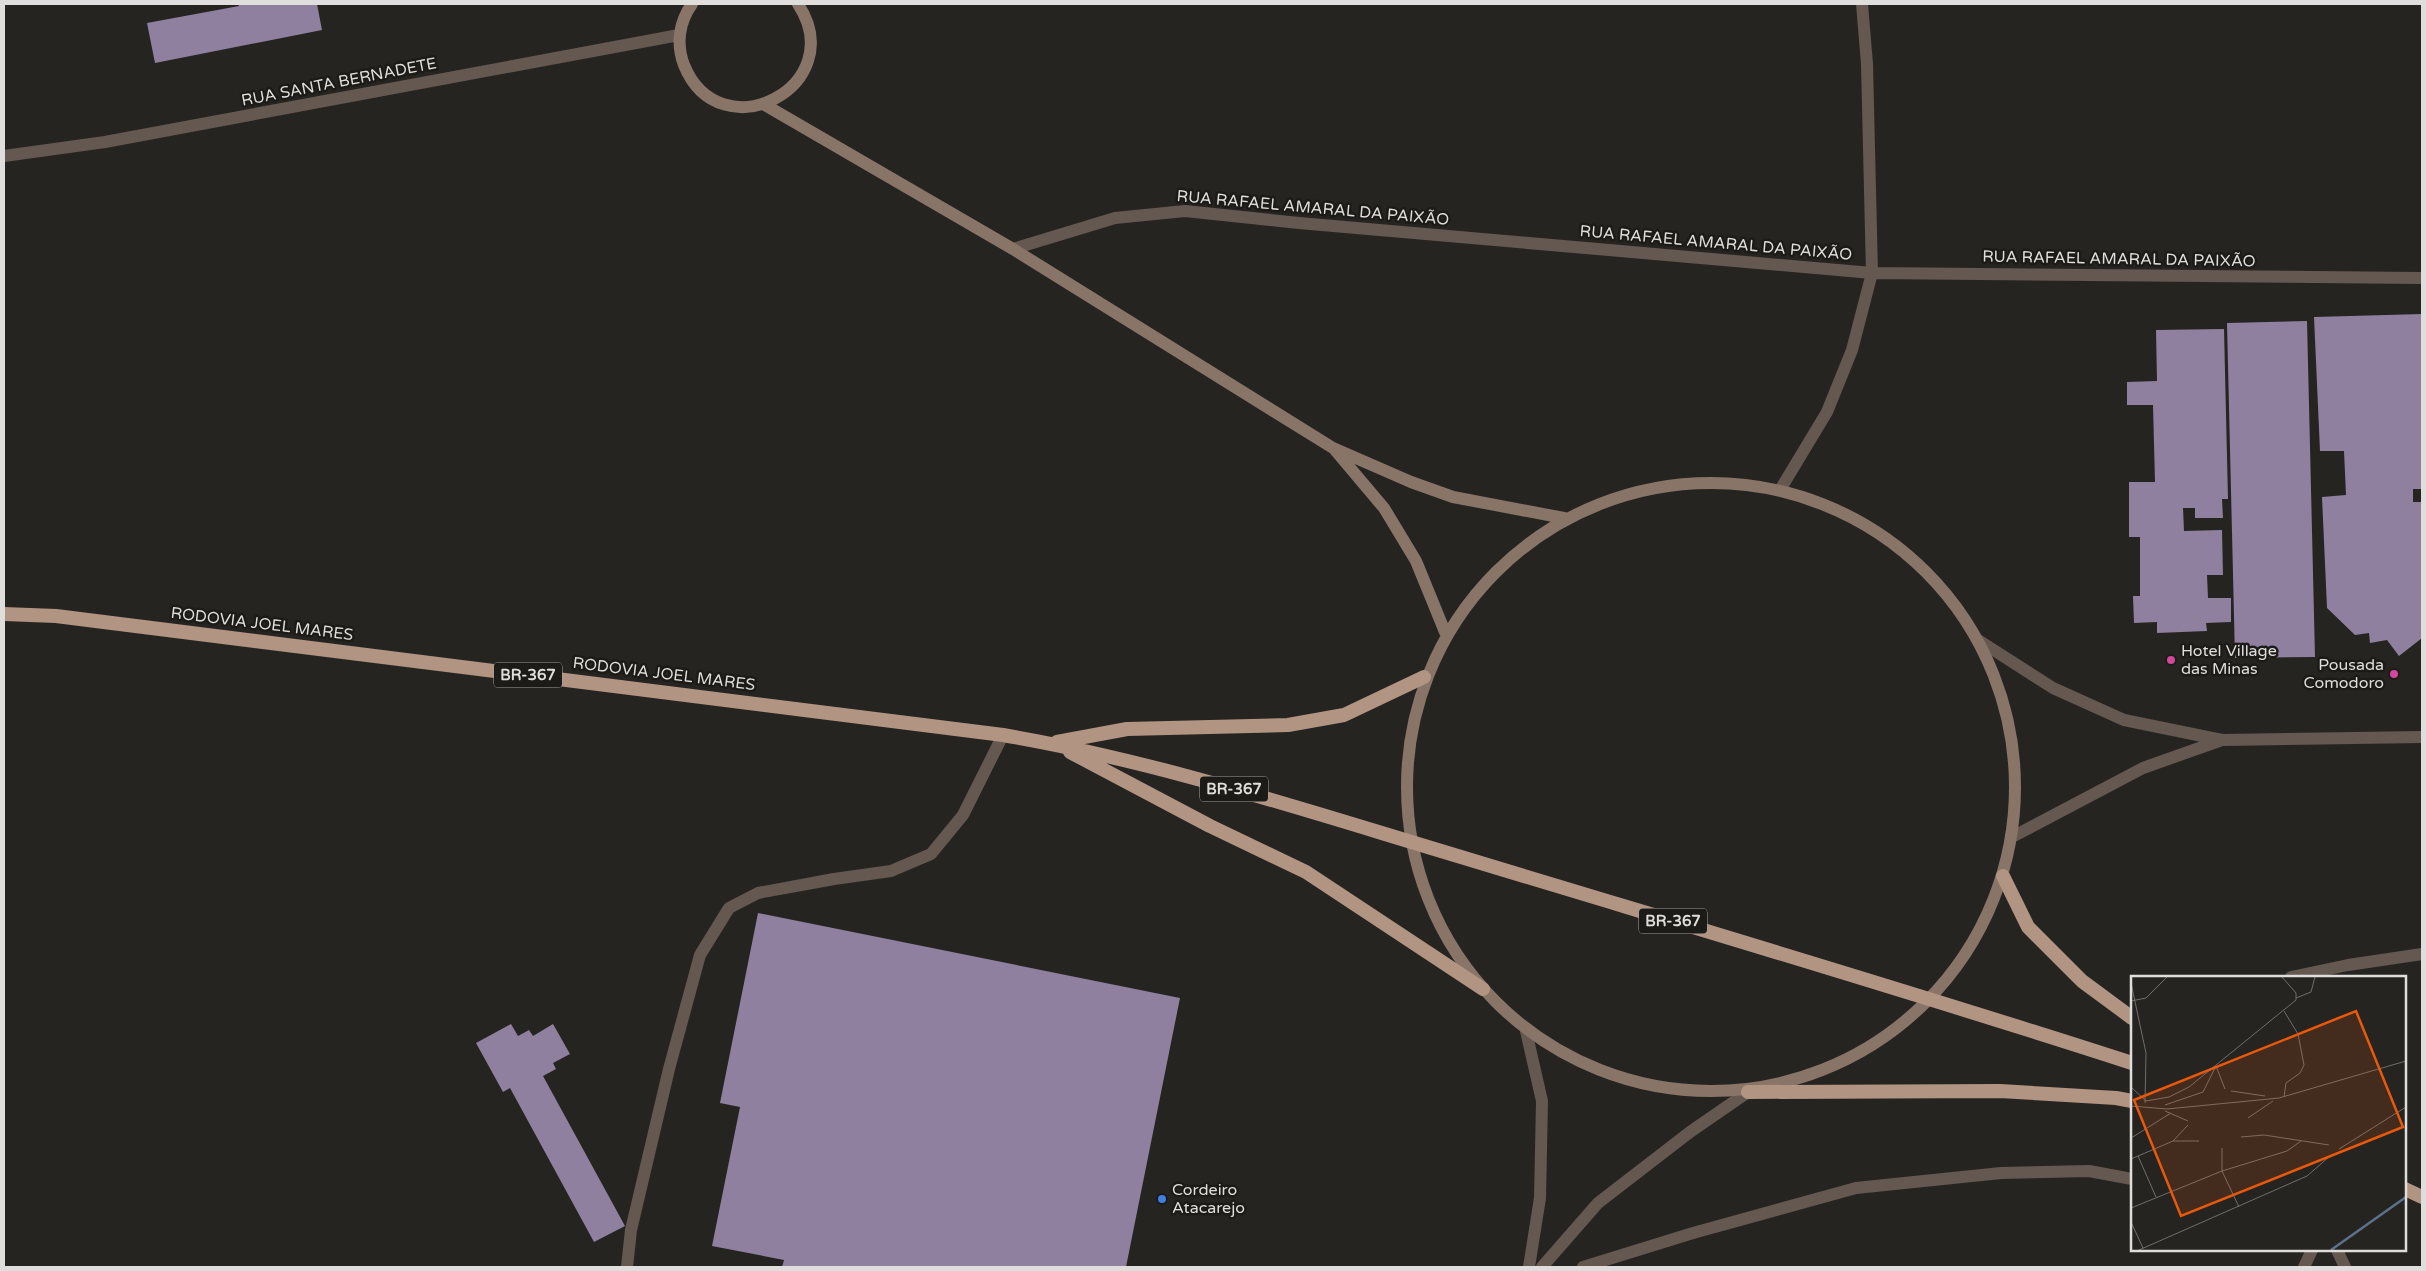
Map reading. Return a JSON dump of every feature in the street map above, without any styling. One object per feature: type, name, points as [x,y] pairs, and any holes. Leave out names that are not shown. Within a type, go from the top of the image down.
[{"type":"highway","name":"RODOVIA JOEL MARES","points":[[4,614],[56,616],[1003,735],[1051,743]]},
{"type":"highway","points":[[1051,743],[1127,730],[1288,725],[1344,715],[1424,677]]},
{"type":"highway","points":[[1051,743],[1210,826],[1306,872],[1483,989]]},
{"type":"highway","name":"BR-367","points":[[1051,743],[1203,780],[1932,999],[2131,1063]]},
{"type":"highway","points":[[2003,876],[2028,927],[2082,981],[2129,1013]]},
{"type":"highway","points":[[1748,1092],[2000,1091],[2116,1098],[2131,1101]]},
{"type":"highway","points":[[2406,1189],[2422,1197]]},
{"type":"main road","points":[[692,4],[685,14],[679,35],[680,56],[686,69],[702,92],[721,103],[743,108],[765,105],[784,95],[800,79],[809,59],[811,37],[806,16],[798,4]]},
{"type":"main road","points":[[765,105],[1014,249],[1333,448],[1453,498],[1564,518]]},
{"type":"main road","points":[[1333,448],[1388,516],[1416,561],[1445,632]]},
{"type":"main road","points":[[1669,484],[1780,490],[1859,520],[1912,560],[1927,572],[1978,640],[2004,702],[2016,769],[2012,837],[2003,876],[1974,941],[1932,999],[1878,1044],[1816,1076],[1748,1092],[1631,1083],[1526,1031],[1483,989],[1438,921],[1414,843],[1405,759],[1424,677],[1445,632],[1478,588],[1511,555],[1564,518],[1669,484]]},
{"type":"street","points":[[1780,490],[1827,412],[1852,350],[1872,272],[1866,64],[1862,4]]},
{"type":"street","name":"RUA SANTA BERNADETE","points":[[4,156],[105,142],[679,35]]},
{"type":"street","name":"RUA RAFAEL AMARAL DA PAIXÃO","points":[[1014,249],[1115,218],[1185,211],[1299,223],[1872,272],[2422,278]]},
{"type":"street","points":[[1978,640],[2053,688],[2124,720],[2222,740],[2422,737]]},
{"type":"street","points":[[627,1267],[631,1230],[700,955],[729,908],[758,893],[891,871],[931,854],[963,815],[1003,735]]},
{"type":"street","points":[[2012,837],[2143,768],[2222,740]]},
{"type":"street","points":[[2296,976],[2348,965],[2422,954]]},
{"type":"street","points":[[1526,1031],[1542,1100],[1540,1198],[1529,1267]]},
{"type":"street","points":[[1542,1267],[1598,1203],[1683,1138],[1748,1092]]},
{"type":"street","points":[[1582,1267],[1693,1233],[1856,1188],[2001,1173],[2089,1171],[2131,1179]]},
{"type":"street","points":[[2304,1267],[2312,1251]]},
{"type":"street","points":[[2337,1251],[2345,1267]]},
{"type":"building","points":[[238,4],[317,4],[322,30],[155,63],[147,23],[239,6]]},
{"type":"building","points":[[2422,314],[2422,489],[2413,489],[2413,502],[2422,502],[2422,638],[2399,656],[2387,640],[2370,643],[2369,633],[2355,635],[2327,608],[2322,497],[2346,495],[2344,451],[2320,451],[2314,317]]},
{"type":"building","points":[[2307,321],[2315,657],[2235,658],[2227,323]]},
{"type":"building","points":[[2224,329],[2228,499],[2222,499],[2223,518],[2195,518],[2195,508],[2183,508],[2184,531],[2222,530],[2223,575],[2207,575],[2208,598],[2231,598],[2231,622],[2206,623],[2207,631],[2157,633],[2157,622],[2134,623],[2133,596],[2140,596],[2140,537],[2129,537],[2129,482],[2155,482],[2153,405],[2127,405],[2127,382],[2157,381],[2156,330]]},
{"type":"building","points":[[758,913],[1180,998],[1126,1267],[782,1267],[784,1260],[712,1246],[740,1107],[720,1103]]},
{"type":"building","points":[[511,1024],[518,1036],[529,1030],[533,1036],[553,1024],[570,1054],[553,1063],[556,1069],[543,1076],[625,1226],[594,1242],[510,1088],[503,1092],[476,1043]]},
{"type":"place","name":"Hotel Village das Minas","points":[[2171,660]]},
{"type":"place","name":"Pousada Comodoro","points":[[2394,674]]},
{"type":"place","name":"Cordeiro Atacarejo","points":[[1162,1199]]}]
